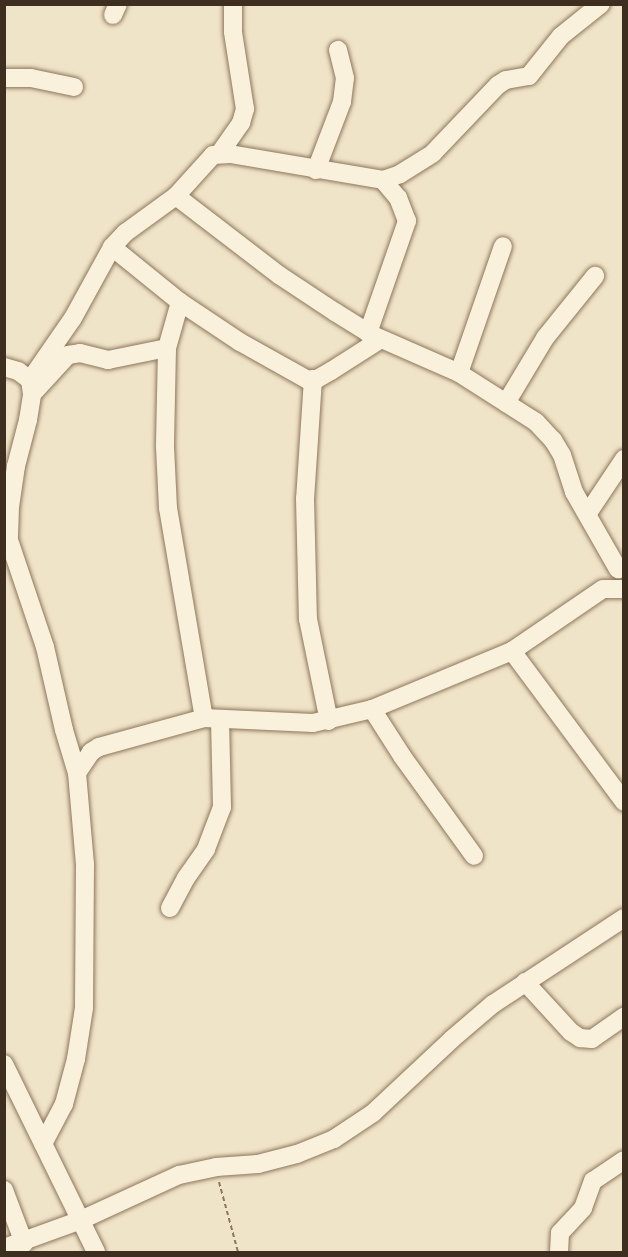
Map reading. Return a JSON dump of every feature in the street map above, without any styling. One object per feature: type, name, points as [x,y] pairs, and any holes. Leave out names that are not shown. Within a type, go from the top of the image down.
[{"type":"street","points":[[43,1144],[64,1104],[76,1059],[84,1008],[85,864],[77,773],[64,730],[45,647],[7,542],[15,466],[28,420],[31,387],[74,318],[112,247],[125,233],[176,196],[213,156],[220,153],[241,123],[245,109],[233,32],[233,4]]},
{"type":"street","points":[[220,153],[383,180],[400,174],[433,153],[498,85],[506,80],[529,76],[561,36],[601,4]]},
{"type":"street","points":[[316,170],[342,102],[345,78],[338,50]]},
{"type":"street","points":[[4,78],[31,78],[74,87]]},
{"type":"street","points":[[112,247],[180,302],[298,376],[313,379],[331,371],[375,336],[407,221],[398,198],[383,180]]},
{"type":"street","points":[[77,773],[85,759],[99,747],[212,718],[284,723],[328,721],[372,709],[512,651],[603,590],[621,567],[574,492],[562,455],[553,440],[536,422],[459,373],[375,336],[279,274],[176,196]]},
{"type":"street","points":[[459,373],[503,246]]},
{"type":"street","points":[[507,403],[545,338],[595,276]]},
{"type":"street","points":[[170,908],[206,849],[222,807],[212,718],[168,508],[165,447],[167,348],[180,302]]},
{"type":"street","points":[[31,387],[68,355],[80,353],[108,360],[167,348]]},
{"type":"street","points":[[4,367],[18,371],[31,387]]},
{"type":"street","points":[[313,379],[305,500],[308,619],[328,721]]},
{"type":"street","points":[[588,513],[624,459]]},
{"type":"street","points":[[603,590],[624,589]]},
{"type":"street","points":[[512,651],[624,802]]},
{"type":"street","points":[[372,709],[402,756],[474,856]]},
{"type":"street","points":[[4,1248],[24,1243],[81,1220],[179,1175],[216,1167],[258,1164],[297,1154],[334,1139],[373,1113],[452,1039],[525,982],[624,918]]},
{"type":"street","points":[[525,982],[571,1032],[580,1038],[592,1038],[623,1019]]},
{"type":"street","points":[[4,1064],[96,1252]]},
{"type":"street","points":[[559,1252],[560,1233],[583,1208],[594,1181],[624,1160]]},
{"type":"street","points":[[4,1190],[24,1243]]},
{"type":"path","points":[[216,1167],[238,1252]]}]
